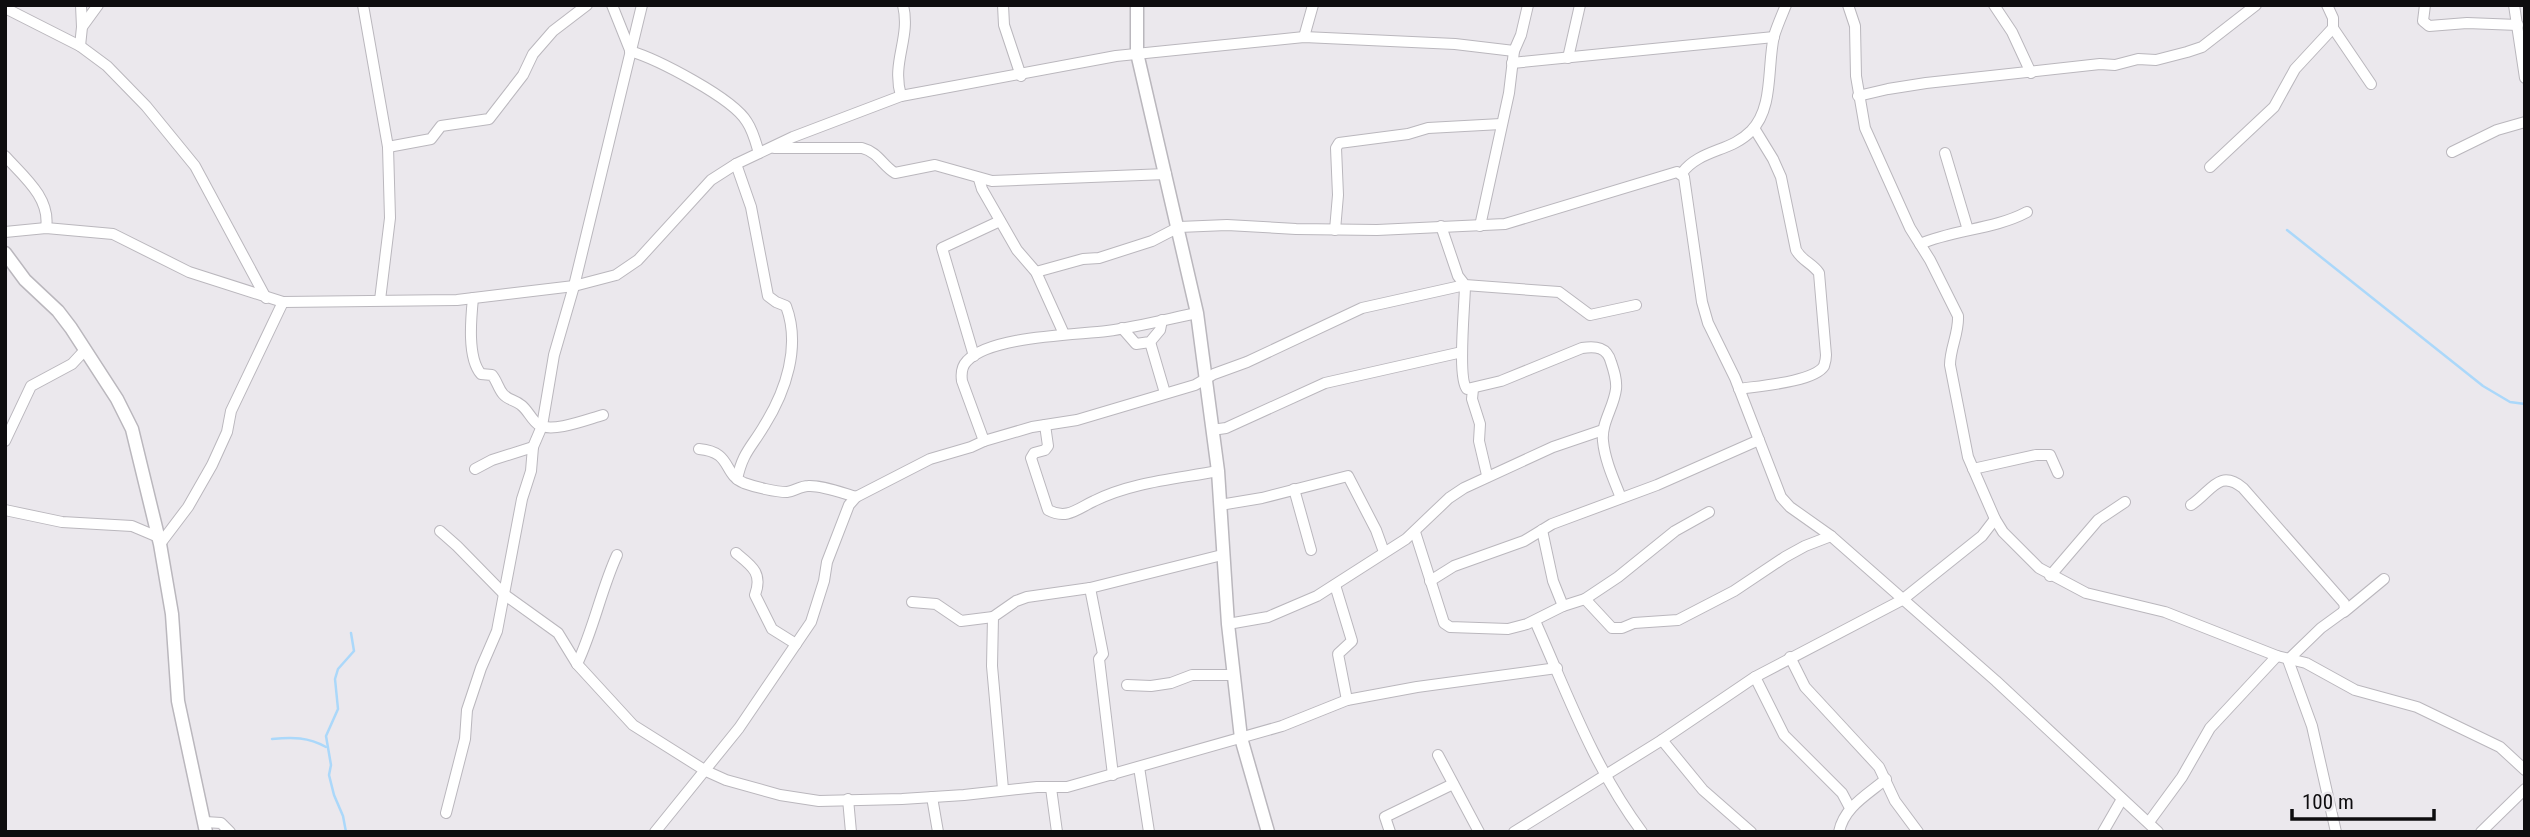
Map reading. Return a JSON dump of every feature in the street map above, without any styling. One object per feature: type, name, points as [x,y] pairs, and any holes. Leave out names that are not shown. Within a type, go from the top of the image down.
[{"type":"street","points":[[80,46],[81,5]]},
{"type":"street","points":[[82,27],[98,5]]},
{"type":"street","points":[[363,5],[388,146],[390,218],[380,300]]},
{"type":"street","points":[[388,146],[431,139],[440,125],[489,119],[504,102],[553,31],[587,5]]},
{"type":"street","points":[[612,5],[630,51],[669,66],[716,94],[747,121],[763,151]]},
{"type":"street","points":[[446,813],[465,739],[467,710],[497,631],[522,499],[531,471],[533,447],[542,426],[554,355],[574,286],[642,5]]},
{"type":"street","points":[[901,96],[897,75],[906,23],[903,5]]},
{"type":"street","points":[[1003,5],[1004,25],[1021,76]]},
{"type":"street","points":[[1137,5],[1137,53],[1197,313],[1218,471],[1222,555],[1241,738],[1268,832]]},
{"type":"street","points":[[1304,37],[1313,5]]},
{"type":"street","points":[[1480,226],[1509,93],[1514,51],[1528,5]]},
{"type":"street","points":[[1568,58],[1580,5]]},
{"type":"street","points":[[1682,173],[1690,162],[1735,143],[1754,128],[1761,117],[1774,37],[1786,5]]},
{"type":"street","points":[[1848,5],[1855,26],[1858,96],[1869,141],[1910,228],[1958,316],[1950,365],[1968,457],[1995,519],[2015,545],[2050,576],[2086,593],[2165,612],[2288,660],[2306,663],[2346,686],[2417,707],[2500,747],[2525,770]]},
{"type":"street","points":[[1994,5],[2012,32],[2031,74]]},
{"type":"street","points":[[1858,96],[1926,83],[2031,74],[2100,64],[2115,65],[2138,59],[2156,60],[2202,47],[2256,5]]},
{"type":"street","points":[[2326,5],[2333,18],[2333,28],[2371,84]]},
{"type":"street","points":[[2425,5],[2423,21],[2428,26],[2467,23],[2518,25]]},
{"type":"street","points":[[2514,5],[2525,78]]},
{"type":"street","points":[[5,8],[80,46],[120,79],[180,145],[209,190],[266,298]]},
{"type":"street","points":[[2210,167],[2274,107],[2295,69],[2333,28]]},
{"type":"street","points":[[5,232],[46,228],[113,234],[189,272],[283,302],[457,300],[574,286],[607,279],[626,270],[699,191],[736,164],[820,125],[901,96],[1137,53],[1304,37],[1455,44],[1514,51]]},
{"type":"street","points":[[1512,63],[1774,37]]},
{"type":"street","points":[[2452,152],[2497,130],[2525,122]]},
{"type":"street","points":[[1335,230],[1338,195],[1336,148],[1339,143],[1408,134],[1427,128],[1501,124]]},
{"type":"street","points":[[1740,389],[1794,380],[1817,372],[1824,365],[1826,355],[1819,274],[1800,258],[1796,250],[1781,177],[1754,128]]},
{"type":"street","points":[[763,151],[798,147],[862,148],[876,154],[891,172],[935,165],[992,181],[1166,174]]},
{"type":"street","points":[[1945,153],[1968,230]]},
{"type":"street","points":[[5,156],[36,190],[44,205],[46,228]]},
{"type":"street","points":[[736,164],[751,207],[768,296],[786,306],[793,337],[787,375],[777,403],[761,432],[744,453],[737,479]]},
{"type":"street","points":[[1036,272],[1083,259],[1100,258],[1152,240],[1178,227],[1227,225],[1335,230],[1480,226],[1523,219],[1677,172],[1682,173]]},
{"type":"street","points":[[1682,173],[1702,302],[1716,342],[1740,389],[1781,497],[1790,507],[1831,536],[1996,681],[2158,832]]},
{"type":"street","points":[[979,179],[1017,250],[1036,272],[1064,334]]},
{"type":"street","points":[[1920,244],[2007,221],[2026,212]]},
{"type":"street","points":[[974,356],[942,248],[1000,221]]},
{"type":"street","points":[[1441,226],[1458,276],[1465,285],[1462,352],[1465,388],[1473,389],[1501,381],[1575,350],[1599,348],[1610,357],[1616,385],[1603,430],[1606,459],[1621,498]]},
{"type":"street","points":[[5,253],[26,280],[58,311],[126,413],[159,541],[172,614],[178,701],[206,827],[221,824],[230,832]]},
{"type":"street","points":[[655,832],[739,728],[811,622],[827,562],[849,505],[856,497],[930,459],[971,447],[984,440],[1077,420],[1195,385],[1362,308],[1465,285],[1559,292],[1590,315],[1636,305]]},
{"type":"street","points":[[473,298],[470,333],[476,369],[481,374],[492,375],[500,391],[524,407],[542,426],[553,428],[603,415]]},
{"type":"street","points":[[159,541],[188,507],[212,465],[227,432],[231,411],[283,302]]},
{"type":"street","points":[[984,440],[962,381],[961,372],[965,362],[974,356],[1010,342],[1122,328],[1197,313]]},
{"type":"street","points":[[1122,328],[1136,344],[1150,342],[1160,330],[1162,320]]},
{"type":"street","points":[[1150,342],[1165,393]]},
{"type":"street","points":[[5,441],[32,386],[72,364],[85,350]]},
{"type":"street","points":[[1212,429],[1226,428],[1325,383],[1462,352]]},
{"type":"street","points":[[1473,389],[1472,399],[1480,424],[1479,441],[1487,475]]},
{"type":"street","points":[[1045,425],[1048,446],[1045,450],[1034,453],[1031,458],[1048,510],[1059,515],[1070,513],[1126,488],[1218,471]]},
{"type":"street","points":[[1228,624],[1268,617],[1292,609],[1335,585],[1415,533],[1449,498],[1487,475],[1553,447],[1603,430]]},
{"type":"street","points":[[1430,581],[1454,566],[1524,541],[1552,524],[1657,485],[1759,440]]},
{"type":"street","points":[[475,469],[492,460],[533,447]]},
{"type":"street","points":[[699,449],[711,450],[721,456],[737,479],[745,484],[788,492],[809,486],[856,497]]},
{"type":"street","points":[[1973,469],[2036,455],[2050,455],[2058,473]]},
{"type":"street","points":[[1220,505],[1348,476],[1376,530],[1384,552]]},
{"type":"street","points":[[2191,505],[2217,482],[2233,479],[2344,603],[2343,612]]},
{"type":"street","points":[[1294,489],[1311,550]]},
{"type":"street","points":[[2050,576],[2098,520],[2125,502]]},
{"type":"street","points":[[5,510],[62,522],[121,525],[159,541]]},
{"type":"street","points":[[1415,533],[1447,626],[1508,629],[1535,621],[1563,606],[1586,599],[1675,531],[1709,512]]},
{"type":"street","points":[[1514,832],[1662,740],[1755,677],[1902,600],[1982,536],[1995,519]]},
{"type":"street","points":[[1542,530],[1553,581],[1563,606]]},
{"type":"street","points":[[440,531],[505,595],[558,633],[577,664],[633,724],[706,771],[726,780],[780,795],[819,801],[964,795],[1003,789],[1066,788],[1282,726],[1347,701],[1417,687],[1556,668]]},
{"type":"street","points":[[1586,599],[1612,628],[1622,628],[1634,623],[1678,620],[1734,591],[1805,546],[1831,536]]},
{"type":"street","points":[[736,553],[756,572],[760,582],[755,595],[772,629],[796,644]]},
{"type":"street","points":[[577,664],[590,635],[609,572],[617,555]]},
{"type":"street","points":[[912,601],[936,604],[961,621],[993,617],[1016,601],[1027,597],[1090,587],[1222,555]]},
{"type":"street","points":[[2288,660],[2321,628],[2384,579]]},
{"type":"street","points":[[1335,585],[1352,641],[1338,654],[1347,701]]},
{"type":"street","points":[[1090,587],[1104,654],[1099,659],[1113,775]]},
{"type":"street","points":[[993,617],[992,666],[1003,789]]},
{"type":"street","points":[[1535,621],[1582,732],[1605,775],[1642,832]]},
{"type":"street","points":[[2148,822],[2182,777],[2210,728],[2277,656]]},
{"type":"street","points":[[1790,657],[1805,687],[1870,755],[1886,779],[1895,801],[1917,832]]},
{"type":"street","points":[[2288,660],[2312,726],[2336,832]]},
{"type":"street","points":[[1127,685],[1161,684],[1192,675],[1234,675]]},
{"type":"street","points":[[1755,677],[1784,735],[1842,793],[1850,808]]},
{"type":"street","points":[[1662,740],[1703,790],[1751,832]]},
{"type":"street","points":[[1438,755],[1479,832]]},
{"type":"street","points":[[1139,767],[1149,832]]},
{"type":"street","points":[[1839,832],[1842,819],[1850,808],[1886,779]]},
{"type":"street","points":[[1386,830],[1385,817],[1453,784]]},
{"type":"street","points":[[1051,788],[1057,832]]},
{"type":"street","points":[[2481,832],[2525,789]]},
{"type":"street","points":[[932,797],[938,832]]},
{"type":"street","points":[[848,799],[851,832]]},
{"type":"street","points":[[2103,832],[2122,799]]},
{"type":"waterway","points":[[2287,230],[2483,386],[2510,402],[2525,404]]},
{"type":"waterway","points":[[346,832],[329,775],[331,765],[326,736],[338,709],[335,679],[338,669],[354,651],[351,633]]},
{"type":"waterway","points":[[272,739],[300,738],[326,747]]}]
